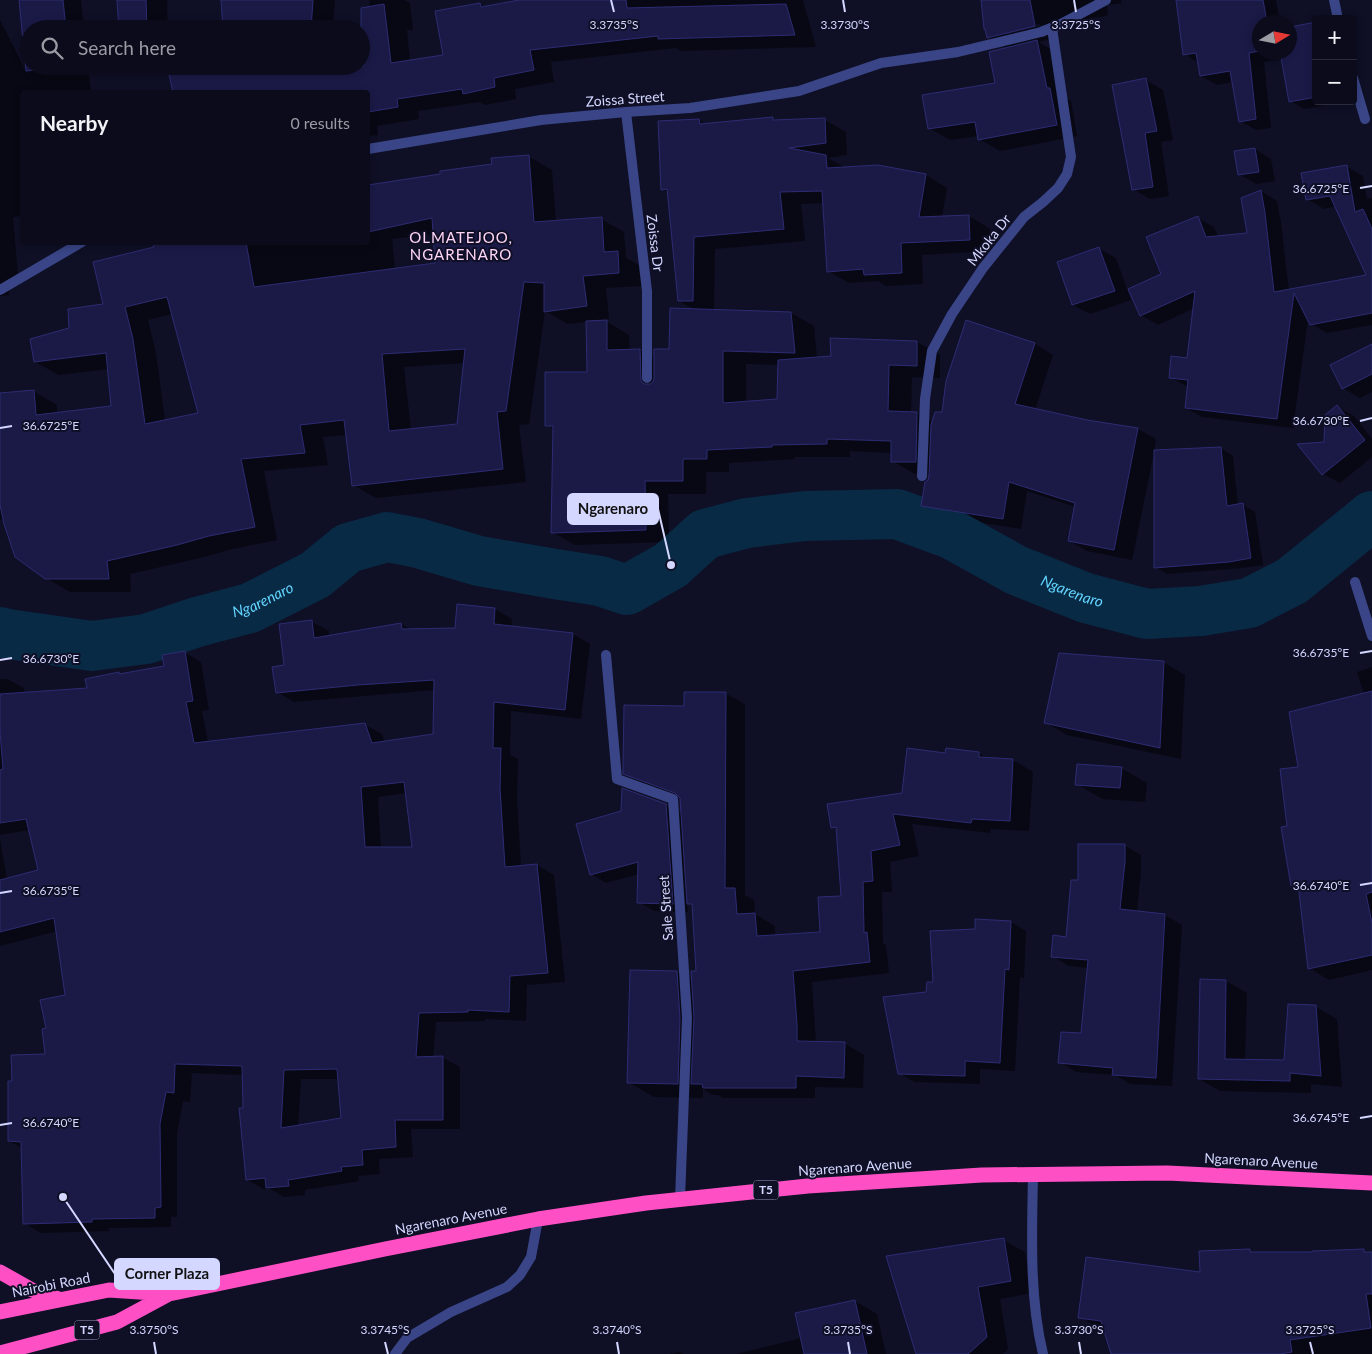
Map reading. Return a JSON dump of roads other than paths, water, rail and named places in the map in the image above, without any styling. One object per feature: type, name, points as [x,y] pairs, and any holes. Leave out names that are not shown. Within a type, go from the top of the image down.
[{"type":"highway","name":"Ngarenaro Avenue","points":[[169,1294],[538,1219],[680,1199],[817,1185],[982,1175],[1166,1173],[1372,1183]]},
{"type":"highway","points":[[0,1272],[32,1290],[61,1300]]},
{"type":"highway","name":"Nairobi Road","points":[[0,1312],[109,1290],[169,1294]]},
{"type":"highway","name":"T5","points":[[0,1353],[117,1322],[169,1294]]},
{"type":"highway","points":[[48,1354],[73,1334]]},
{"type":"street","points":[[1052,28],[1106,0]]},
{"type":"street","points":[[1334,0],[1337,15]]},
{"type":"street","name":"Zoissa Street","points":[[370,149],[540,120],[690,108],[798,91],[882,63],[958,52],[1052,28]]},
{"type":"street","name":"Mkoka Dr","points":[[922,476],[925,399],[932,351],[952,314],[983,268],[1024,217],[1058,188],[1067,174],[1071,157],[1052,28]]},
{"type":"street","points":[[1357,92],[1365,119]]},
{"type":"street","name":"Zoissa Dr","points":[[626,112],[647,291],[647,378]]},
{"type":"street","points":[[0,290],[77,245]]},
{"type":"street","points":[[1354,582],[1372,636]]},
{"type":"street","name":"Sale Street","points":[[606,655],[617,779],[673,799],[687,1018],[680,1199]]},
{"type":"street","points":[[1033,1174],[1032,1262],[1039,1336],[1043,1354]]},
{"type":"street","points":[[395,1354],[407,1338],[451,1312],[507,1287],[520,1275],[530,1257],[538,1219]]},
{"type":"waterway","name":"Ngarenaro","points":[[0,632],[92,646],[146,639],[197,622],[250,608],[315,575],[348,548],[387,537],[418,543],[479,561],[600,581],[627,590],[671,565],[705,534],[747,523],[805,516],[897,514],[951,534],[1016,570],[1086,598],[1147,614],[1201,611],[1249,603],[1292,581],[1372,516]]},
{"type":"place","name":"Ngarenaro","points":[[671,565]]},
{"type":"place","name":"Corner Plaza","points":[[63,1197]]},
{"type":"district","name":"OLMATEJOO, NGARENARO","points":[[461,246]]}]
